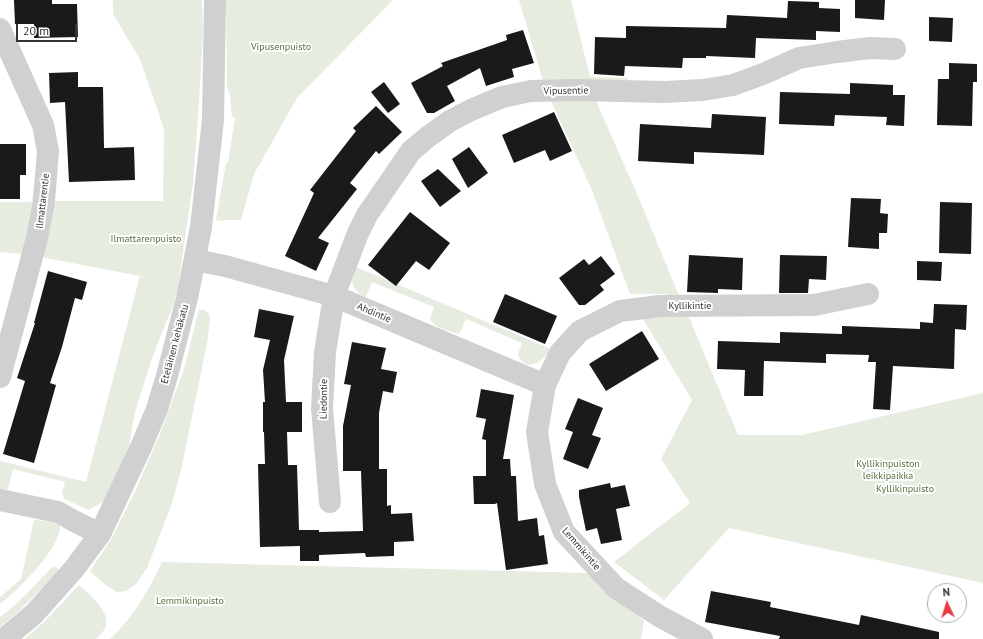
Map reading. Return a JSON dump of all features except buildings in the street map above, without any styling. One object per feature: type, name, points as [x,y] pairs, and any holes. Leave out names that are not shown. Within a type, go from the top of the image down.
[{"type":"street","name":"Eteläinen kehäkatu","points":[[4,639],[17,629],[42,605],[74,569],[100,534],[142,447],[157,409],[173,355],[201,227],[213,120],[215,0]]},
{"type":"street","name":"Ilmattarentie","points":[[0,29],[43,125],[48,151],[44,201],[37,238],[0,377]]},
{"type":"street","name":"Vipusentie","points":[[334,296],[358,233],[367,215],[411,151],[450,121],[471,110],[502,97],[531,91],[575,90],[665,92],[703,90],[733,85],[800,58],[870,48],[895,49]]},
{"type":"street","name":"Ahdintie","points":[[195,260],[225,266],[334,296],[545,385]]},
{"type":"street","name":"Kyllikintie","points":[[545,385],[560,353],[580,331],[620,311],[660,306],[814,305],[868,294]]},
{"type":"street","name":"Liedontie","points":[[330,502],[322,408],[325,352],[334,296]]},
{"type":"street","name":"Lemmikintie","points":[[545,385],[537,432],[545,484],[564,532],[616,588],[659,616],[702,639]]},
{"type":"street","points":[[0,500],[58,512],[100,534]]},
{"type":"green space","name":"Ilmattarenpuisto","points":[[113,0],[202,0],[203,30],[193,183],[178,286],[174,303],[152,358],[135,412],[129,446],[114,484],[103,502],[89,510],[64,499],[62,492],[65,482],[13,469],[8,489],[0,491],[0,461],[86,482],[140,276],[41,257],[55,201],[163,201],[164,129],[140,59],[113,14]]},
{"type":"green space","name":"Vipusenpuisto","points":[[226,0],[393,0],[297,98],[254,174],[241,220],[224,221],[216,220],[226,163],[228,163],[235,117],[232,117],[230,95],[227,86]]},
{"type":"green space","points":[[519,0],[571,0],[590,77],[627,78],[627,81],[543,81]]},
{"type":"green space","points":[[551,101],[596,101],[638,196],[679,296],[667,294],[630,294],[591,188]]},
{"type":"green space","points":[[34,185],[38,185],[22,254],[0,252],[0,202],[32,202]]},
{"type":"green space","points":[[356,267],[551,349],[544,358],[534,364],[525,364],[518,354],[522,343],[466,319],[459,334],[443,329],[435,325],[430,319],[434,307],[372,282],[365,298],[353,285],[352,281]]},
{"type":"green space","points":[[199,309],[205,310],[209,314],[210,319],[207,343],[182,466],[172,503],[147,568],[136,584],[126,591],[117,592],[104,584],[90,571],[112,538],[137,487],[162,429],[184,369]]},
{"type":"green space","name":"Kyllikinpuisto","points":[[640,314],[688,315],[738,435],[802,435],[983,393],[983,583],[729,528],[664,600],[614,562],[690,503],[661,459],[692,400]]},
{"type":"green space","points":[[34,520],[53,522],[60,526],[58,535],[46,557],[37,568],[0,604],[0,597],[21,579]]},
{"type":"green space","name":"Lemmikinpuisto","points":[[162,562],[587,573],[644,621],[641,639],[110,639],[119,631],[140,603]]},
{"type":"green space","points":[[53,566],[60,570],[18,612],[0,627],[0,617],[21,599]]},
{"type":"green space","points":[[79,585],[98,603],[105,615],[106,626],[96,639],[24,639],[43,623]]},
{"type":"park label","name":"Kyllikinpuiston leikkipaikka","points":[[888,470]]}]
